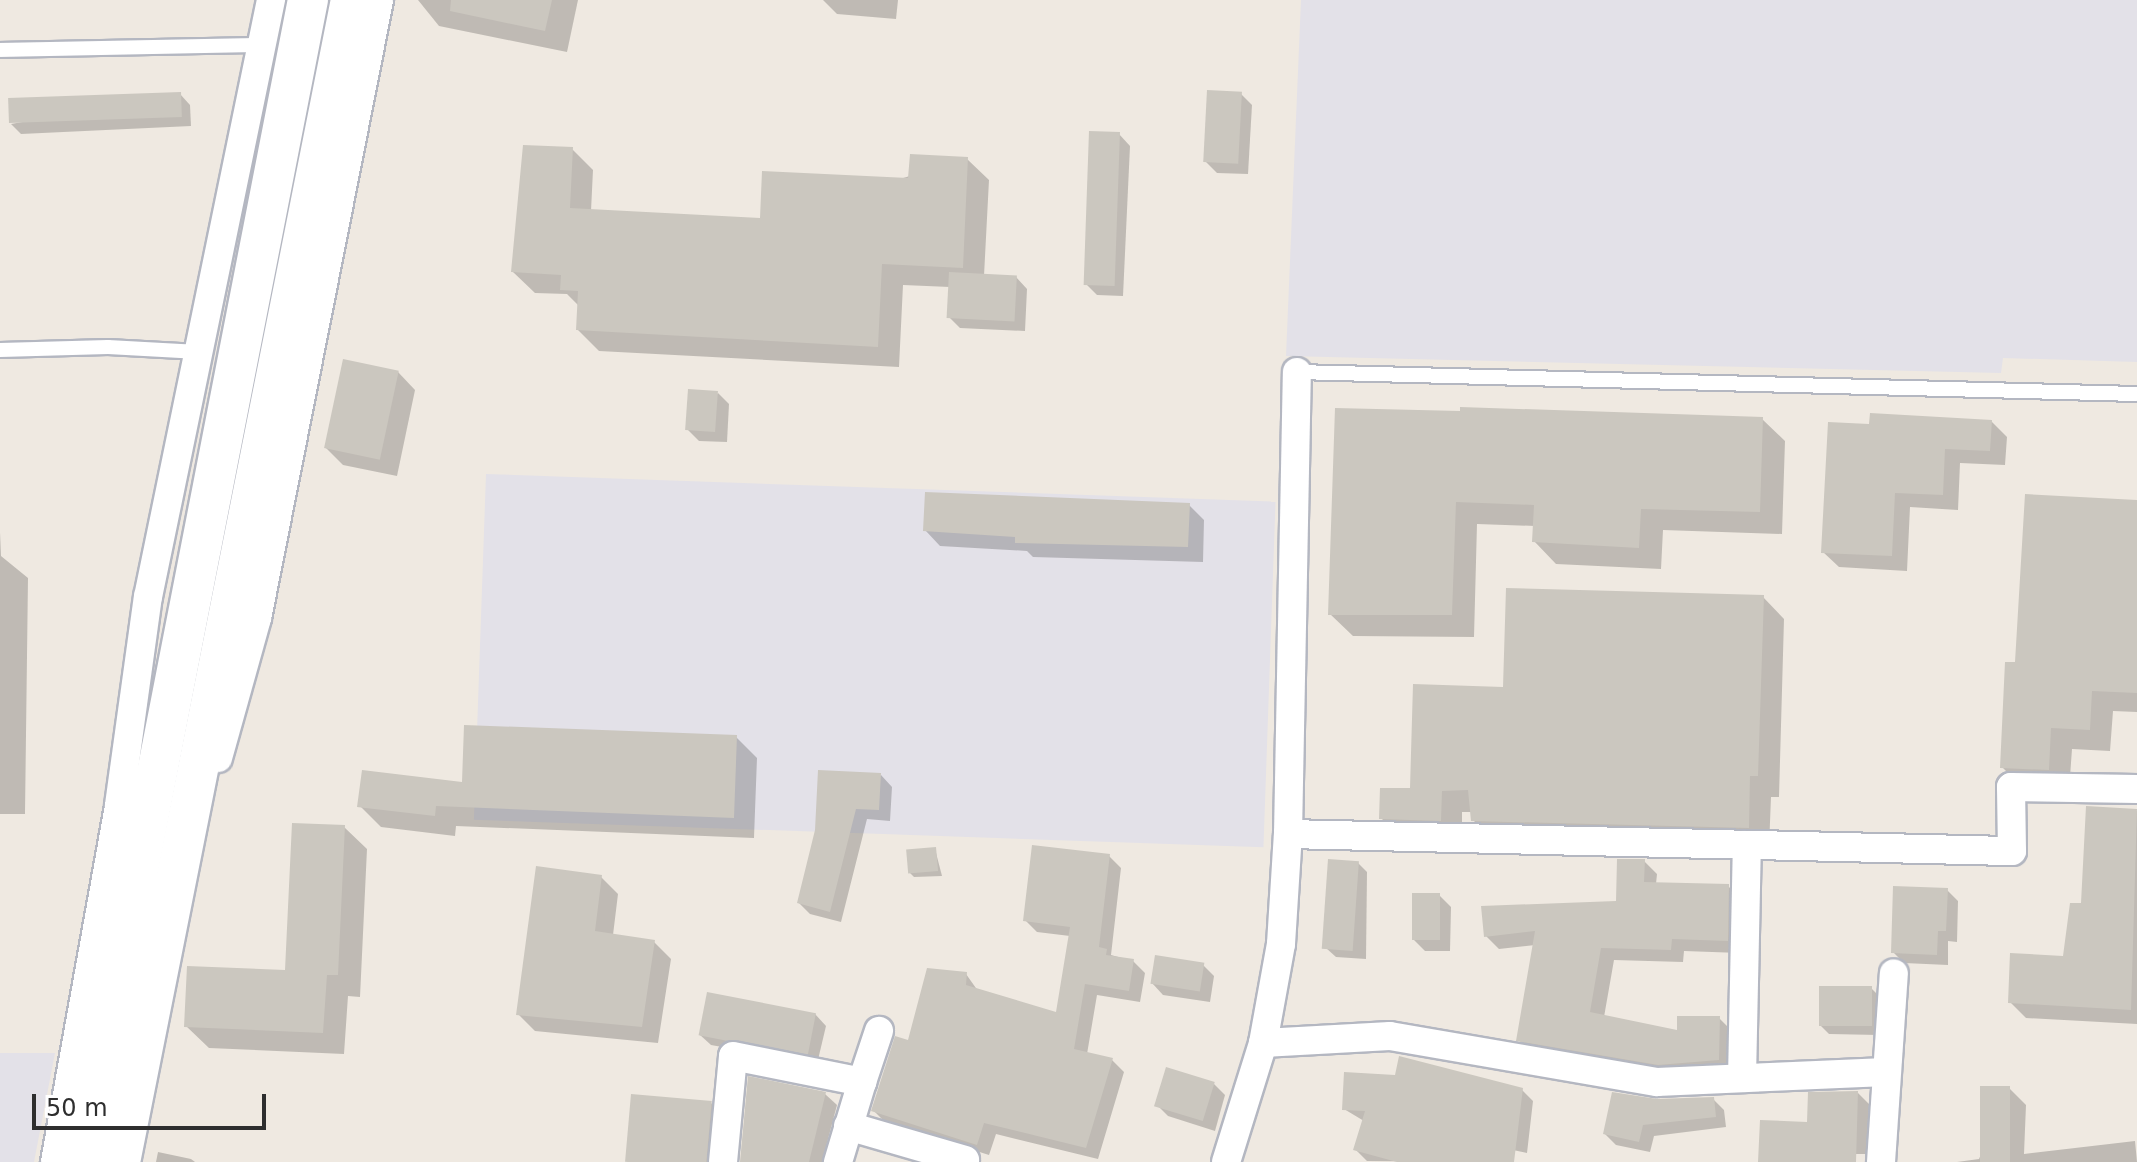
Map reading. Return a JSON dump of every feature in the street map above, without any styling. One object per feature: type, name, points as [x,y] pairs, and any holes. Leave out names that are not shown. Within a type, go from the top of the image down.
[{"type":"street","points":[[55,1162],[119,805],[148,597],[271,0]]},
{"type":"street","points":[[81,1162],[308,0]]},
{"type":"street","points":[[120,1162],[351,0]]},
{"type":"street","points":[[134,1162],[203,810],[257,618],[379,0]]},
{"type":"street","points":[[1226,1162],[1263,1043],[1281,944],[1288,834],[1297,372]]},
{"type":"street","points":[[1288,834],[2012,851],[2011,787],[2137,789]]},
{"type":"street","points":[[1742,1078],[1747,845]]},
{"type":"street","points":[[1881,1162],[1894,973]]},
{"type":"street","points":[[838,1162],[879,1031]]},
{"type":"street","points":[[1263,1043],[1390,1036],[1657,1082],[1886,1072]]},
{"type":"street","points":[[723,1162],[733,1056],[862,1082]]},
{"type":"street","points":[[848,1126],[965,1160]]},
{"type":"lane","points":[[0,50],[262,45]]},
{"type":"lane","points":[[0,350],[199,352]]},
{"type":"lane","points":[[1297,372],[2137,394]]},
{"type":"shaded area","points":[[1301,0],[2137,0],[2137,362],[2003,358],[2001,373],[1286,356]]},
{"type":"shaded area","points":[[486,474],[1276,502],[1263,847],[474,820]]},
{"type":"shaded area","points":[[0,1053],[55,1053],[34,1162],[0,1162]]},
{"type":"building","points":[[451,0],[552,0],[545,31],[450,11]]},
{"type":"building","points":[[1207,90],[1242,92],[1238,164],[1203,162]]},
{"type":"building","points":[[181,92],[182,117],[9,123],[8,98]]},
{"type":"building","points":[[1089,131],[1120,132],[1115,286],[1084,285]]},
{"type":"building","points":[[523,145],[573,147],[570,208],[760,218],[762,171],[908,178],[910,154],[968,157],[963,268],[882,264],[878,347],[576,330],[578,291],[560,290],[561,275],[511,272]]},
{"type":"building","points":[[949,272],[1017,276],[1014,321],[947,318]]},
{"type":"building","points":[[343,359],[399,371],[380,460],[324,448]]},
{"type":"building","points":[[688,389],[718,391],[715,432],[685,430]]},
{"type":"building","points":[[1460,407],[1763,417],[1760,512],[1641,509],[1639,548],[1532,542],[1534,505],[1456,502],[1452,615],[1328,615],[1335,408],[1460,411]]},
{"type":"building","points":[[1870,413],[1992,420],[1990,451],[1945,449],[1943,495],[1895,493],[1892,556],[1821,553],[1828,422],[1869,424]]},
{"type":"building","points":[[925,492],[1190,503],[1188,547],[1015,543],[1015,537],[923,531]]},
{"type":"building","points":[[2025,494],[2137,500],[2137,693],[2092,691],[2090,730],[2051,728],[2049,770],[2000,768],[2005,662],[2015,662]]},
{"type":"building","points":[[1506,588],[1764,595],[1758,776],[1750,776],[1749,828],[1471,821],[1468,790],[1442,791],[1441,821],[1379,819],[1380,788],[1410,788],[1413,684],[1503,687]]},
{"type":"building","points":[[464,725],[737,735],[734,818],[436,806],[435,816],[357,807],[362,770],[462,782]]},
{"type":"building","points":[[818,770],[881,773],[879,810],[856,809],[830,912],[797,903],[815,830]]},
{"type":"building","points":[[2086,806],[2137,809],[2131,1010],[2008,1003],[2010,953],[2063,956],[2070,903],[2081,903]]},
{"type":"building","points":[[292,823],[345,825],[338,975],[327,975],[323,1033],[184,1027],[187,966],[285,970]]},
{"type":"building","points":[[1032,845],[1110,854],[1099,947],[1107,949],[1106,955],[1134,959],[1129,991],[1085,984],[1074,1049],[1113,1058],[1086,1148],[984,1123],[977,1145],[871,1111],[895,1036],[908,1040],[927,968],[967,972],[966,985],[1056,1012],[1070,927],[1023,921]]},
{"type":"building","points":[[936,847],[938,871],[908,874],[906,850]]},
{"type":"building","points":[[1328,859],[1359,861],[1353,951],[1322,949]]},
{"type":"building","points":[[1617,859],[1645,859],[1644,882],[1729,884],[1728,941],[1672,939],[1671,950],[1601,948],[1590,1012],[1677,1030],[1677,1016],[1720,1016],[1719,1060],[1658,1065],[1516,1041],[1535,931],[1484,937],[1481,906],[1616,901]]},
{"type":"building","points":[[536,866],[602,875],[595,931],[655,940],[642,1027],[516,1015]]},
{"type":"building","points":[[1893,886],[1948,888],[1946,931],[1938,931],[1937,955],[1891,953]]},
{"type":"building","points":[[1412,893],[1440,893],[1440,940],[1412,940]]},
{"type":"building","points":[[1155,955],[1204,963],[1200,991],[1150,984]]},
{"type":"building","points":[[1819,986],[1872,986],[1872,1026],[1819,1026]]},
{"type":"building","points":[[707,992],[816,1013],[808,1056],[699,1035]]},
{"type":"building","points":[[1399,1056],[1523,1088],[1514,1162],[1397,1162],[1353,1150],[1365,1111],[1342,1110],[1344,1072],[1395,1075]]},
{"type":"building","points":[[1166,1067],[1215,1082],[1203,1121],[1154,1106]]},
{"type":"building","points":[[748,1076],[826,1092],[809,1162],[740,1162]]},
{"type":"building","points":[[1980,1086],[2010,1086],[2010,1162],[1980,1162]]},
{"type":"building","points":[[1858,1091],[1856,1162],[1758,1162],[1760,1120],[1807,1122],[1808,1092]]},
{"type":"building","points":[[1612,1092],[1657,1099],[1714,1097],[1716,1117],[1643,1125],[1639,1142],[1603,1134]]},
{"type":"building","points":[[631,1094],[712,1101],[706,1162],[625,1162]]}]
